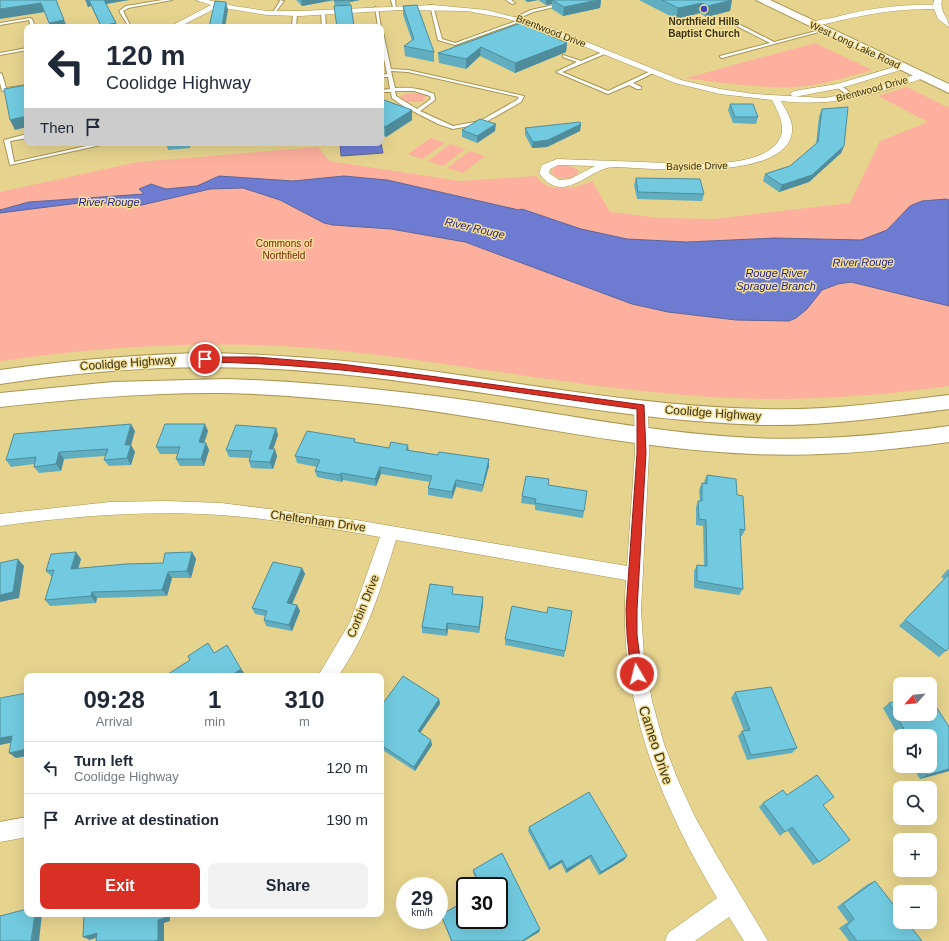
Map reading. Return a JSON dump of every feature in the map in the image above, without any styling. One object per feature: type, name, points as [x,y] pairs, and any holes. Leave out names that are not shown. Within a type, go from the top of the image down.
[{"type":"main road","name":"West Long Lake Road","points":[[761,0],[949,89]]},
{"type":"main road","name":"Coolidge Highway","points":[[0,377],[43,369],[112,363],[164,360],[256,360],[341,367],[641,407],[721,415],[801,417],[880,411],[949,402]]},
{"type":"main road","name":"Coolidge Highway","points":[[0,400],[121,387],[197,385],[258,386],[346,394],[503,414],[642,436],[754,446],[853,444],[949,434]]},
{"type":"street","name":"Brentwood Drive","points":[[200,0],[216,5],[273,13],[295,14],[376,8],[394,3],[431,6],[447,3],[519,19],[685,84],[714,91],[808,102],[853,96],[921,76]]},
{"type":"street","points":[[179,24],[216,5]]},
{"type":"street","points":[[813,25],[880,9],[908,6],[938,7]]},
{"type":"street","points":[[861,22],[938,7]]},
{"type":"street","points":[[938,7],[949,25]]},
{"type":"street","points":[[825,31],[841,27]]},
{"type":"street","name":"Brentwood Drive","points":[[775,98],[838,86],[901,67]]},
{"type":"street","name":"Bayside Drive","points":[[605,165],[579,180],[569,183],[551,179],[544,173],[546,167],[557,162],[605,165],[712,167],[737,165],[757,159],[777,149],[786,136],[787,127],[784,114],[775,98]]},
{"type":"street","name":"Cameo Drive","points":[[641,407],[642,436],[633,574],[632,629],[640,694],[652,739],[670,790],[731,902],[757,941]]},
{"type":"street","name":"Cheltenham Drive","points":[[0,520],[84,510],[189,508],[263,514],[390,532],[633,574]]},
{"type":"street","name":"Corbin Drive","points":[[329,673],[348,645],[360,620],[390,532]]},
{"type":"street","points":[[0,832],[24,828]]},
{"type":"street","points":[[676,941],[731,902]]},
{"type":"lane","points":[[129,24],[121,11],[127,7],[170,0]]},
{"type":"lane","points":[[273,13],[282,1],[281,0]]},
{"type":"lane","points":[[508,0],[513,3]]},
{"type":"lane","points":[[431,6],[440,40],[455,44],[519,19],[532,11],[581,0]]},
{"type":"lane","points":[[376,8],[379,24]]},
{"type":"lane","points":[[323,13],[324,24]]},
{"type":"lane","points":[[294,24],[295,14]]},
{"type":"lane","points":[[0,24],[30,19],[32,24]]},
{"type":"lane","points":[[728,20],[774,43]]},
{"type":"lane","points":[[722,57],[825,31]]},
{"type":"lane","points":[[384,47],[389,73],[392,90],[394,97],[417,111],[453,128],[482,122],[519,101],[522,96],[408,71],[389,73],[384,75]]},
{"type":"lane","points":[[0,54],[24,50]]},
{"type":"lane","points":[[605,52],[558,72],[608,93],[653,72]]},
{"type":"lane","points":[[564,56],[581,62]]},
{"type":"lane","points":[[0,74],[4,90],[24,87]]},
{"type":"lane","points":[[628,83],[639,88]]},
{"type":"lane","points":[[838,86],[853,96]]},
{"type":"lane","points":[[384,91],[423,91],[432,95],[433,99],[417,111]]},
{"type":"lane","points":[[24,137],[7,140],[12,164],[93,146]]},
{"type":"green space","points":[[815,43],[872,70],[823,83],[793,87],[753,86],[686,78]]},
{"type":"green space","name":"Commons of Northfield","points":[[907,87],[949,108],[949,386],[830,398],[770,399],[710,397],[569,382],[381,355],[334,350],[251,345],[167,345],[83,351],[0,361],[0,192],[138,162],[318,147],[329,161],[460,181],[536,176],[547,186],[554,188],[570,188],[592,181],[610,212],[661,218],[713,219],[850,203],[880,141],[928,122],[878,96]]},
{"type":"green space","points":[[407,93],[423,94],[426,98],[422,102],[404,102],[400,97]]},
{"type":"green space","points":[[431,138],[445,143],[422,159],[408,154]]},
{"type":"green space","points":[[450,144],[465,149],[443,166],[428,161]]},
{"type":"green space","points":[[470,151],[485,156],[463,173],[447,168]]},
{"type":"green space","points":[[565,165],[577,169],[578,172],[576,176],[570,178],[559,178],[551,172],[551,170],[556,166]]},
{"type":"water","points":[[340,146],[382,146],[383,153],[341,156]]},
{"type":"water","name":"Rouge River Sprague Branch","points":[[219,176],[293,181],[344,176],[387,180],[519,210],[522,209],[581,229],[627,239],[687,242],[775,238],[861,240],[887,230],[910,206],[922,201],[946,199],[949,200],[949,306],[851,282],[838,284],[822,290],[807,309],[796,318],[789,321],[736,320],[668,312],[632,304],[465,242],[391,229],[324,223],[280,200],[243,188],[210,189],[142,205],[87,202],[0,213],[0,210],[29,202],[144,194],[139,189],[151,184],[166,189],[197,186]]},
{"type":"building","points":[[0,0],[56,0],[64,20],[49,23],[41,3],[0,9]]},
{"type":"building","points":[[89,0],[104,0],[116,23],[100,24]]},
{"type":"building","points":[[552,0],[598,0],[564,7]]},
{"type":"building","points":[[662,0],[732,0],[708,6],[702,3],[678,8]]},
{"type":"building","points":[[215,1],[226,2],[222,24],[210,24]]},
{"type":"building","points":[[351,5],[354,24],[337,24],[334,6]]},
{"type":"building","points":[[417,5],[434,52],[404,46],[414,39],[403,6]]},
{"type":"building","points":[[521,23],[567,43],[515,63],[481,47],[466,59],[438,53]]},
{"type":"building","points":[[24,86],[24,117],[10,120],[4,89]]},
{"type":"building","points":[[384,100],[412,110],[385,127]]},
{"type":"building","points":[[730,104],[753,104],[758,117],[735,117]]},
{"type":"building","points":[[848,107],[844,146],[812,175],[782,185],[765,174],[790,166],[818,142],[822,109]]},
{"type":"building","points":[[480,119],[496,124],[477,136],[462,130]]},
{"type":"building","points":[[580,122],[581,124],[548,140],[533,142],[525,128]]},
{"type":"building","points":[[636,178],[700,179],[704,194],[638,192]]},
{"type":"building","points":[[131,424],[125,445],[131,445],[127,458],[104,460],[108,449],[59,452],[56,464],[34,467],[36,457],[6,460],[14,434]]},
{"type":"building","points":[[165,424],[205,424],[199,442],[206,443],[201,459],[176,459],[180,447],[156,447]]},
{"type":"building","points":[[236,425],[276,428],[269,449],[275,449],[270,462],[249,461],[252,451],[226,450]]},
{"type":"building","points":[[307,431],[355,439],[354,442],[389,448],[391,442],[408,445],[406,450],[438,455],[439,452],[489,459],[483,485],[456,480],[452,492],[428,488],[432,476],[380,467],[375,479],[341,473],[340,475],[315,471],[320,460],[295,456]]},
{"type":"building","points":[[707,475],[736,479],[737,495],[743,496],[745,530],[740,529],[743,589],[697,581],[697,565],[707,566],[706,520],[699,519],[698,501],[702,501],[702,483],[707,484]]},
{"type":"building","points":[[526,476],[549,479],[548,485],[587,491],[584,511],[535,503],[536,499],[522,496]]},
{"type":"building","points":[[76,552],[71,569],[126,564],[163,563],[165,553],[192,552],[187,571],[168,572],[162,590],[92,592],[91,596],[45,600],[54,570],[46,571],[51,554]]},
{"type":"building","points":[[18,559],[13,592],[0,595],[0,563]]},
{"type":"building","points":[[273,562],[302,568],[287,603],[297,605],[289,625],[264,620],[267,611],[252,608]]},
{"type":"building","points":[[949,574],[949,648],[946,651],[905,620]]},
{"type":"building","points":[[430,584],[453,587],[452,594],[483,597],[479,627],[447,623],[446,630],[422,627]]},
{"type":"building","points":[[512,606],[547,613],[548,607],[572,611],[565,651],[505,639]]},
{"type":"building","points":[[208,643],[214,653],[227,645],[241,669],[235,673],[170,673],[190,660],[188,656]]},
{"type":"building","points":[[403,676],[439,699],[418,731],[431,740],[414,767],[384,747],[384,702]]},
{"type":"building","points":[[771,687],[797,748],[751,755],[742,731],[750,730],[735,692]]},
{"type":"building","points":[[24,694],[24,750],[9,753],[12,736],[0,738],[0,698]]},
{"type":"building","points":[[893,702],[893,710],[889,703]]},
{"type":"building","points":[[937,708],[949,727],[949,769],[937,772],[937,729],[904,729],[899,721],[937,721]]},
{"type":"building","points":[[817,775],[834,797],[823,805],[850,840],[819,862],[792,827],[785,832],[763,803],[783,790],[787,795]]},
{"type":"building","points":[[589,792],[627,856],[601,872],[591,855],[567,869],[562,860],[550,867],[529,827]]},
{"type":"building","points":[[502,853],[540,929],[522,941],[452,941],[447,929],[448,911],[456,906],[456,929],[508,929],[508,877],[476,877],[473,870]]},
{"type":"building","points":[[875,881],[893,904],[893,929],[913,929],[922,941],[857,941],[846,926],[854,919],[843,904]]},
{"type":"building","points":[[24,910],[24,917],[35,917],[31,941],[0,941],[0,916]]},
{"type":"building","points":[[84,917],[165,918],[158,920],[158,940],[154,941],[96,941],[97,933],[83,937]]},
{"type":"place","name":"Northfield Hills Baptist Church","points":[[704,9]]},
{"type":"route","points":[[205,359],[256,360],[341,367],[641,407],[642,453],[633,574],[632,610],[632,635],[637,674]]},
{"type":"water label","name":"River Rouge","points":[[109,202]]},
{"type":"water label","name":"River Rouge","points":[[475,228]]},
{"type":"water label","name":"River Rouge","points":[[863,262]]}]
